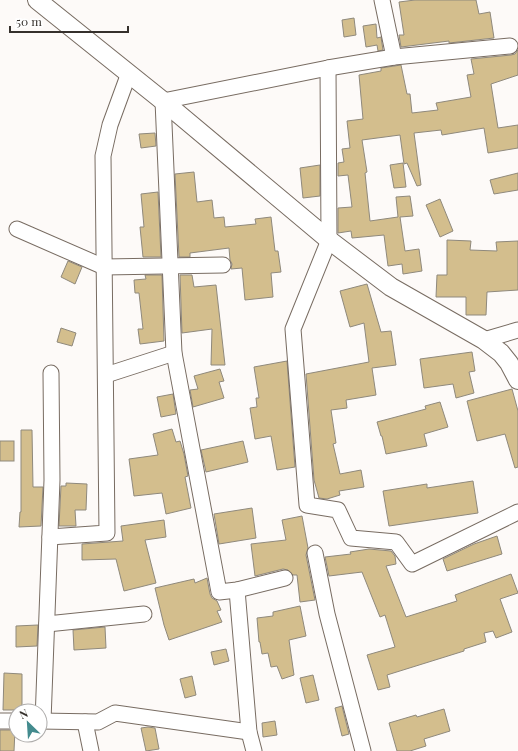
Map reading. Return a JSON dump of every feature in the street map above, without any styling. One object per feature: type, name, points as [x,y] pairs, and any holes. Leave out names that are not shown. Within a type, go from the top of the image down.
[{"type":"street","points":[[37,0],[129,73],[329,240],[391,287],[484,340],[501,353],[509,363],[518,380]]},
{"type":"street","points":[[382,0],[394,57]]},
{"type":"street","points":[[163,101],[328,68],[394,57],[510,46]]},
{"type":"street","points":[[328,68],[329,240],[293,329],[307,505],[338,510],[351,538],[396,542],[412,564],[518,512]]},
{"type":"street","points":[[50,537],[107,533],[103,156],[110,125],[129,73]]},
{"type":"street","points":[[163,101],[174,353],[219,592],[238,590],[285,578]]},
{"type":"street","points":[[17,229],[104,267],[223,265]]},
{"type":"street","points":[[484,340],[518,330]]},
{"type":"street","points":[[106,375],[174,353]]},
{"type":"street","points":[[42,703],[47,624],[52,480],[51,373]]},
{"type":"street","points":[[315,553],[327,614],[363,751]]},
{"type":"street","points":[[238,590],[249,732],[254,751]]},
{"type":"street","points":[[47,624],[144,614]]},
{"type":"street","points":[[48,721],[98,722],[115,713],[249,732]]},
{"type":"street","points":[[85,722],[91,751]]},
{"type":"building","points":[[415,0],[476,0],[479,14],[490,12],[494,38],[449,43],[449,41],[401,47],[399,35],[404,35],[399,2]]},
{"type":"building","points":[[354,18],[356,35],[344,37],[342,20]]},
{"type":"building","points":[[376,24],[377,38],[381,37],[383,50],[378,51],[377,45],[366,47],[363,26]]},
{"type":"building","points":[[518,50],[518,75],[491,84],[498,128],[518,125],[518,148],[488,153],[484,128],[442,135],[441,130],[414,133],[421,185],[417,186],[407,163],[404,164],[400,135],[362,140],[367,172],[365,173],[370,221],[398,217],[396,197],[410,196],[413,216],[400,217],[405,251],[419,249],[422,271],[403,274],[402,264],[388,266],[384,235],[352,238],[351,231],[338,233],[338,208],[352,207],[348,175],[338,176],[338,163],[344,162],[342,149],[350,148],[347,121],[363,119],[359,75],[381,71],[381,68],[401,65],[407,94],[410,94],[412,113],[438,110],[436,103],[471,97],[467,75],[474,74],[471,59],[511,55],[515,54]]},
{"type":"building","points":[[155,133],[156,146],[141,148],[139,134]]},
{"type":"building","points":[[403,163],[406,187],[394,188],[390,165]]},
{"type":"building","points":[[320,165],[320,196],[303,198],[300,168]]},
{"type":"building","points":[[194,172],[197,202],[212,200],[214,218],[224,217],[225,227],[256,224],[255,219],[271,217],[275,251],[278,251],[281,272],[271,273],[273,297],[245,300],[242,268],[231,269],[232,264],[230,260],[229,248],[190,253],[190,257],[179,257],[175,174]]},
{"type":"building","points":[[518,173],[518,190],[494,194],[490,180]]},
{"type":"building","points":[[158,192],[161,257],[143,257],[140,227],[144,227],[141,194]]},
{"type":"building","points":[[440,199],[453,231],[440,237],[426,205]]},
{"type":"building","points":[[447,240],[471,241],[470,250],[497,251],[496,242],[518,241],[518,290],[487,292],[486,315],[466,315],[466,297],[436,297],[437,275],[447,275]]},
{"type":"building","points":[[68,261],[82,267],[75,284],[61,277]]},
{"type":"building","points":[[145,275],[162,275],[164,341],[140,344],[138,329],[143,329],[139,293],[135,293],[134,280],[146,279]]},
{"type":"building","points":[[180,275],[192,275],[194,287],[216,285],[225,365],[211,365],[212,329],[182,333]]},
{"type":"building","points":[[367,284],[381,332],[391,331],[396,365],[372,368],[376,395],[346,400],[347,408],[331,410],[336,443],[333,444],[340,474],[361,470],[364,487],[339,491],[340,495],[327,499],[319,498],[314,480],[306,374],[369,362],[364,323],[350,327],[340,291]]},
{"type":"building","points":[[61,328],[76,333],[72,346],[57,342]]},
{"type":"building","points":[[472,352],[475,371],[469,372],[474,393],[456,398],[453,384],[424,388],[420,359]]},
{"type":"building","points":[[287,361],[295,467],[277,470],[271,436],[255,439],[250,408],[257,407],[256,398],[259,398],[254,367]]},
{"type":"building","points":[[220,369],[224,381],[219,382],[224,398],[193,407],[190,390],[198,389],[194,376]]},
{"type":"building","points":[[512,389],[518,411],[518,467],[515,468],[505,434],[477,441],[467,401]]},
{"type":"building","points":[[173,394],[176,414],[161,417],[157,397]]},
{"type":"building","points":[[440,402],[448,427],[424,434],[427,446],[386,454],[377,422],[426,409],[425,406]]},
{"type":"building","points":[[172,429],[176,442],[180,441],[184,454],[188,476],[185,477],[191,508],[166,514],[162,493],[134,496],[129,459],[158,455],[153,434]]},
{"type":"building","points":[[21,430],[32,430],[33,487],[43,487],[41,526],[19,527],[21,512]]},
{"type":"building","points":[[0,441],[14,441],[14,461],[0,461]]},
{"type":"building","points":[[243,441],[248,462],[206,472],[201,450]]},
{"type":"building","points":[[473,481],[478,513],[389,526],[383,491],[427,484],[427,488]]},
{"type":"building","points":[[66,483],[87,484],[86,510],[75,510],[76,526],[59,526],[61,486],[66,486]]},
{"type":"building","points":[[252,508],[256,538],[219,544],[214,514]]},
{"type":"building","points":[[302,516],[308,548],[306,555],[315,600],[300,602],[297,575],[293,575],[288,570],[283,569],[255,576],[251,544],[286,540],[282,520]]},
{"type":"building","points":[[164,520],[166,537],[145,540],[156,583],[124,591],[116,559],[82,560],[82,544],[123,541],[121,526]]},
{"type":"building","points":[[497,536],[502,554],[447,571],[443,559],[474,544]]},
{"type":"building","points":[[369,549],[391,551],[395,556],[396,564],[386,566],[406,617],[457,601],[455,595],[511,574],[518,593],[500,599],[512,632],[496,638],[493,631],[484,633],[486,642],[464,649],[464,651],[387,675],[390,687],[378,690],[367,655],[395,647],[385,615],[380,617],[362,572],[329,576],[325,557],[351,554],[350,552]]},
{"type":"building","points":[[207,578],[210,594],[212,598],[217,601],[221,610],[217,611],[222,622],[169,640],[155,588],[194,579],[195,583]]},
{"type":"building","points":[[300,606],[306,636],[289,640],[294,675],[282,679],[277,666],[271,667],[268,653],[262,654],[259,642],[257,618],[273,616],[273,612]]},
{"type":"building","points":[[38,625],[37,646],[16,647],[16,626]]},
{"type":"building","points":[[105,627],[106,648],[74,650],[73,630]]},
{"type":"building","points":[[226,649],[229,661],[214,665],[211,652]]},
{"type":"building","points":[[4,673],[22,674],[22,703],[8,703],[8,710],[3,710]]},
{"type":"building","points":[[313,675],[319,700],[306,703],[300,678]]},
{"type":"building","points":[[192,676],[196,695],[185,698],[180,679]]},
{"type":"building","points":[[342,706],[349,734],[342,736],[335,708]]},
{"type":"building","points":[[444,709],[450,731],[424,739],[426,746],[410,751],[397,751],[389,723]]},
{"type":"building","points":[[275,721],[277,735],[263,737],[262,723]]},
{"type":"building","points":[[141,728],[155,728],[159,749],[146,751]]},
{"type":"building","points":[[0,730],[8,730],[8,743],[14,743],[14,751],[0,751]]}]
